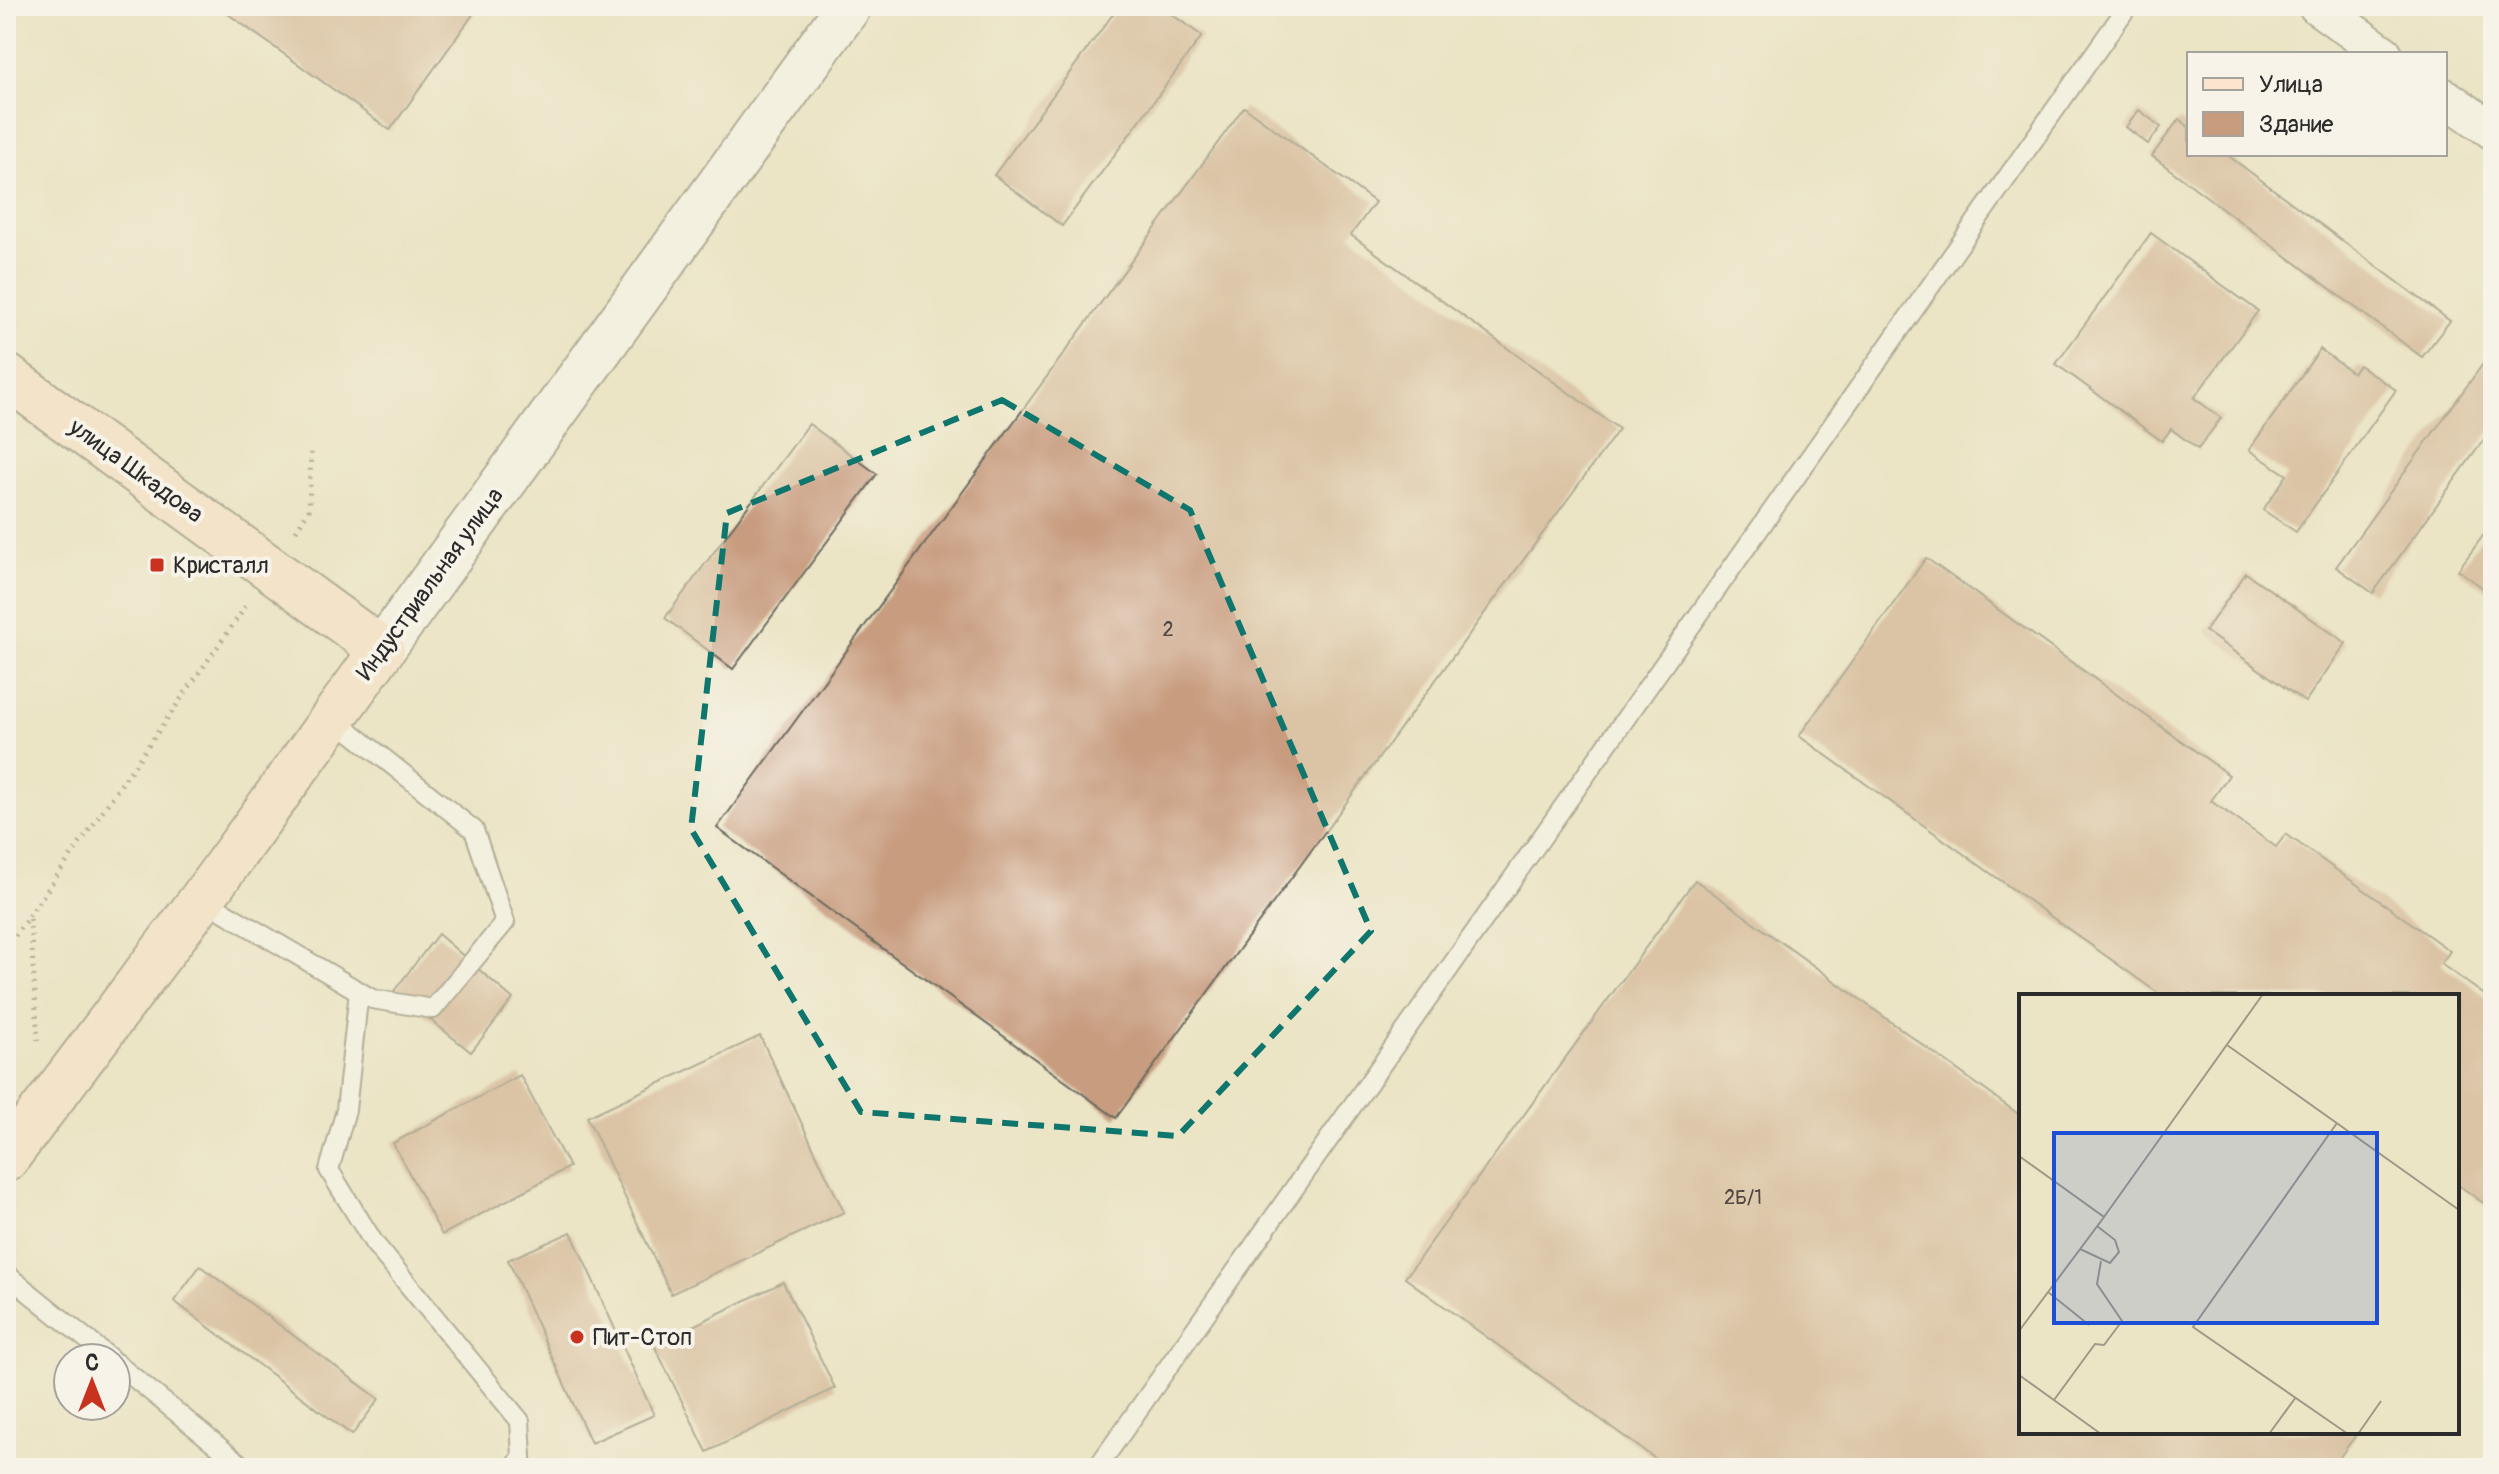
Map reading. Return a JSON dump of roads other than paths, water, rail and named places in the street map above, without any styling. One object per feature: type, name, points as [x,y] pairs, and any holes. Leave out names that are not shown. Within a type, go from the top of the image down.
[{"type":"main road","name":"улица Шкадова","points":[[6,376],[382,650]]},
{"type":"main road","name":"Индустриальная улица","points":[[6,1159],[202,899],[382,650]]},
{"type":"street","name":"Индустриальная улица","points":[[382,650],[849,6]]},
{"type":"street","points":[[2317,6],[2381,52]]},
{"type":"street","points":[[2447,98],[2493,131]]},
{"type":"lane","points":[[1097,1468],[2128,6]]},
{"type":"lane","points":[[202,899],[372,999],[433,1009],[505,922],[474,830],[333,718]]},
{"type":"lane","points":[[359,991],[346,1110],[329,1170],[374,1243],[520,1421],[522,1457],[514,1468]]},
{"type":"lane","points":[[6,1274],[90,1342]]},
{"type":"lane","points":[[132,1376],[245,1468]]},
{"type":"place","name":"Кристалл","points":[[157,565]]},
{"type":"place","name":"Пит-Стоп","points":[[577,1337]]}]
